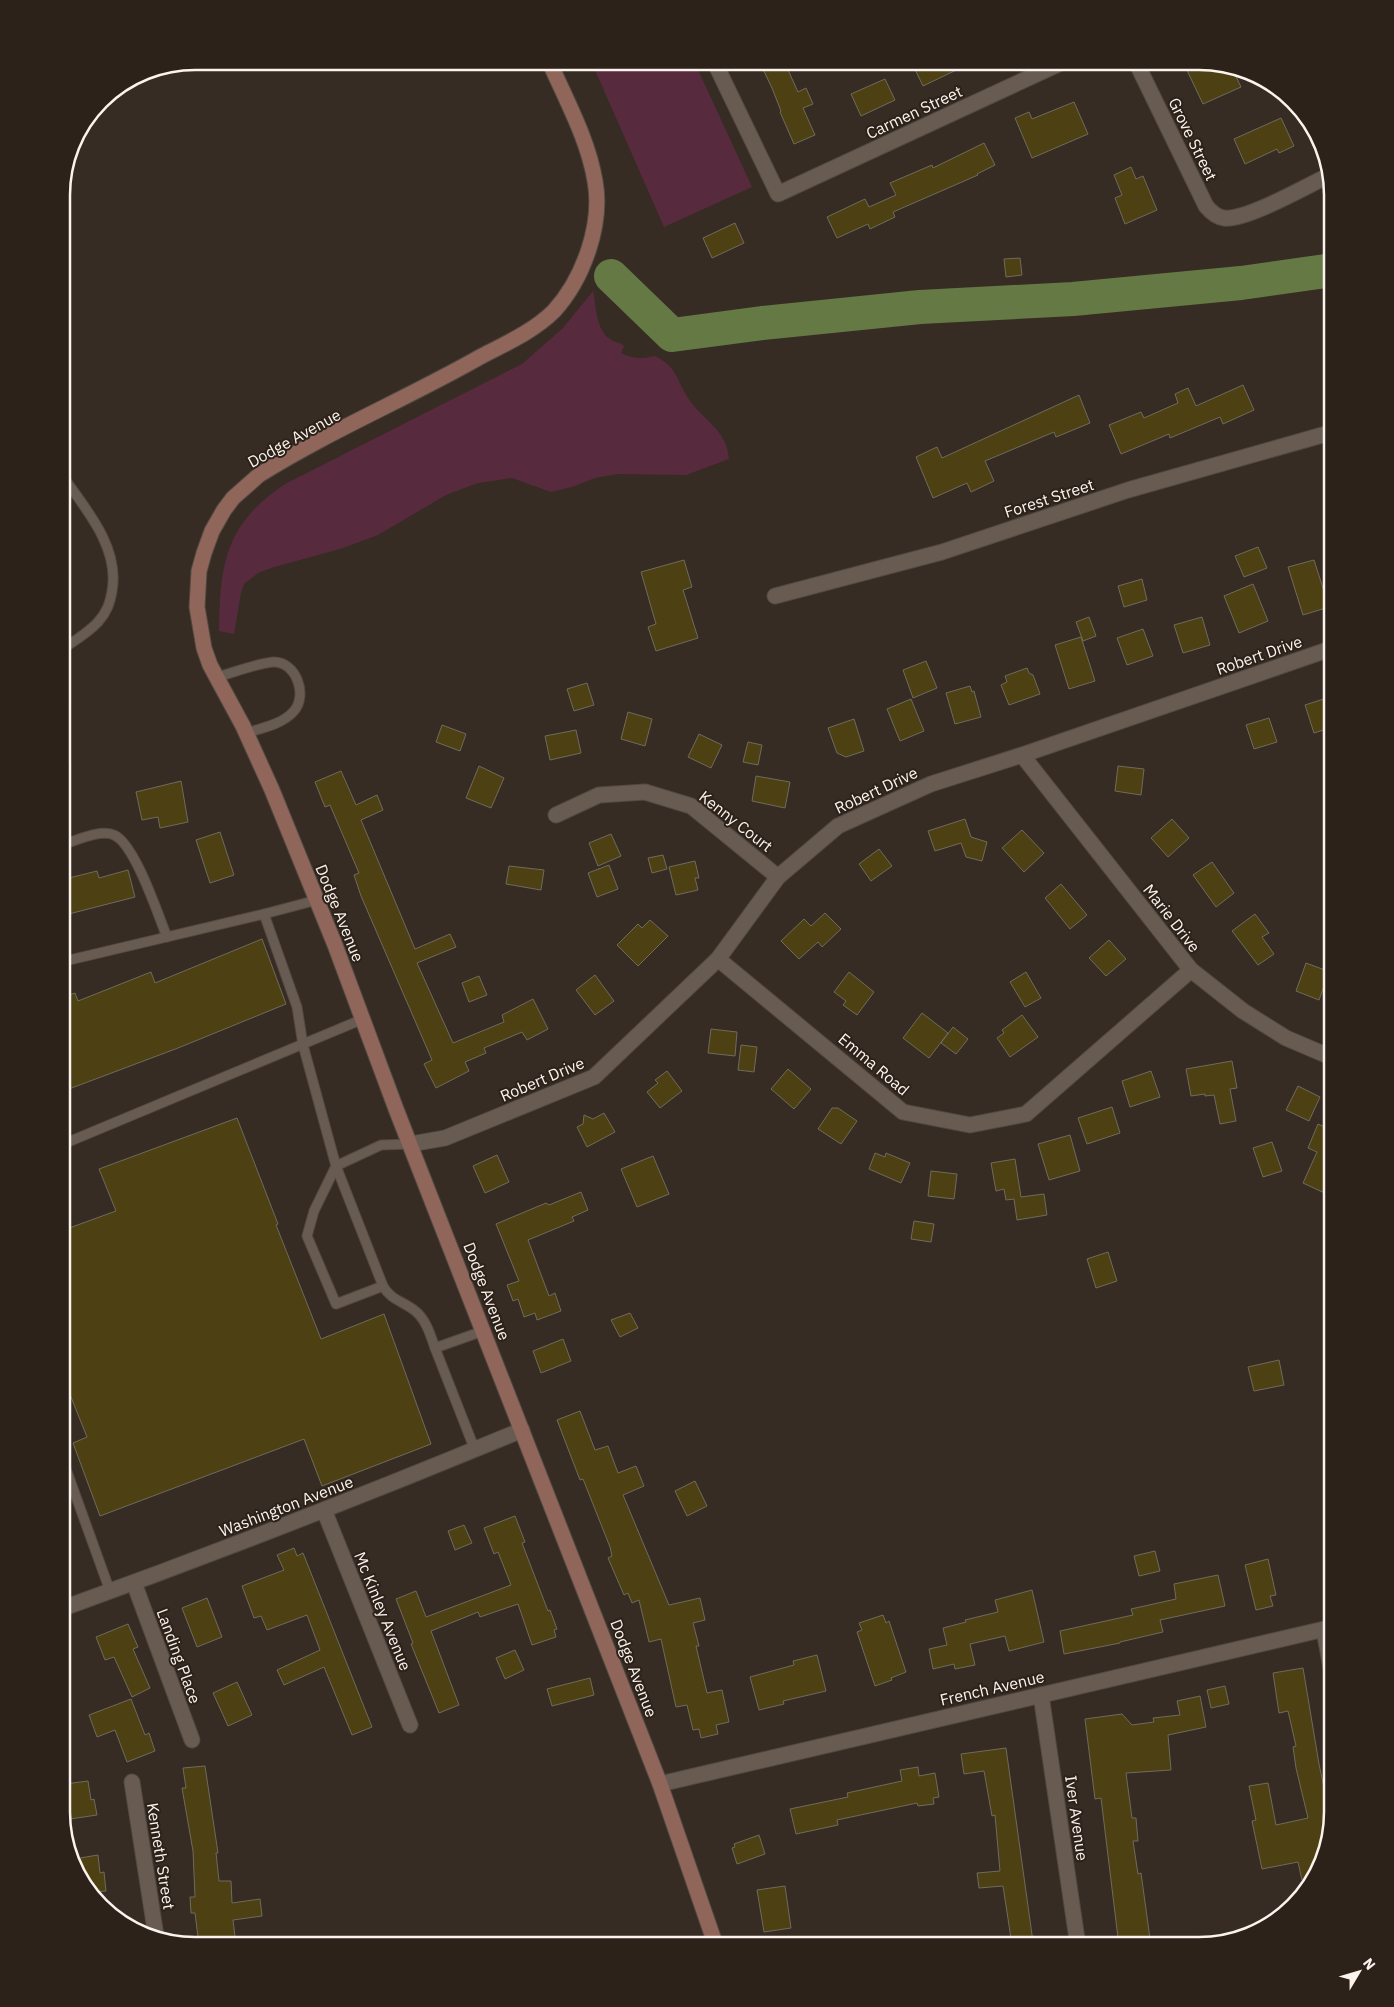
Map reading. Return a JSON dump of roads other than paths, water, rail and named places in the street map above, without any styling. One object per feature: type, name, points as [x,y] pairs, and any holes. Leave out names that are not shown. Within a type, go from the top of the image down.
[{"type":"main road","name":"Dodge Avenue","points":[[553,70],[583,137],[596,182],[596,213],[587,257],[575,283],[553,311],[529,330],[462,368],[274,465],[259,475],[233,498],[212,530],[199,571],[197,589],[199,629],[204,648],[272,790],[317,900],[660,1784],[713,1937]]},
{"type":"street","name":"Carmen Street","points":[[718,70],[778,194],[1048,70]]},
{"type":"street","name":"Grove Street","points":[[1140,70],[1206,206],[1213,214],[1225,218],[1237,217],[1323,178]]},
{"type":"street","name":"Forest Street","points":[[775,596],[942,552],[1128,490],[1324,435]]},
{"type":"street","name":"Robert Drive","points":[[411,1144],[445,1138],[594,1078],[718,958],[778,876],[838,826],[931,784],[1022,755],[1324,651]]},
{"type":"street","name":"Marie Drive","points":[[1022,755],[1191,970],[1243,1011],[1286,1038],[1324,1054]]},
{"type":"street","name":"Kenny Court","points":[[556,815],[599,795],[645,792],[691,806],[778,876]]},
{"type":"street","name":"Emma Road","points":[[718,958],[904,1112],[970,1125],[1026,1114],[1191,970]]},
{"type":"street","name":"Washington Avenue","points":[[70,1606],[324,1510],[522,1430]]},
{"type":"street","name":"Mc Kinley Avenue","points":[[324,1510],[410,1725]]},
{"type":"street","name":"Landing Place","points":[[134,1583],[192,1740]]},
{"type":"street","name":"French Avenue","points":[[660,1784],[1324,1629]]},
{"type":"street","name":"Iver Avenue","points":[[1041,1695],[1077,1937]]},
{"type":"street","name":"Kenneth Street","points":[[132,1782],[155,1930]]},
{"type":"lane","points":[[70,486],[97,526],[105,542],[112,561],[114,579],[109,606],[99,621],[70,644]]},
{"type":"lane","points":[[217,677],[274,662],[289,668],[297,679],[302,696],[295,710],[283,720],[246,733]]},
{"type":"lane","points":[[70,843],[101,834],[114,835],[126,846],[140,868],[167,937]]},
{"type":"lane","points":[[70,960],[317,900]]},
{"type":"lane","points":[[264,914],[297,1006],[304,1045],[336,1166],[382,1286],[388,1294],[414,1310],[423,1319],[475,1450]]},
{"type":"lane","points":[[70,1141],[363,1020]]},
{"type":"lane","points":[[382,1286],[336,1304],[307,1236],[314,1211],[336,1166],[381,1145],[411,1144]]},
{"type":"lane","points":[[435,1348],[484,1331]]},
{"type":"lane","points":[[70,1480],[110,1591]]},
{"type":"waterway","points":[[611,276],[672,335],[762,323],[920,307],[1073,299],[1241,283],[1324,271]]}]
